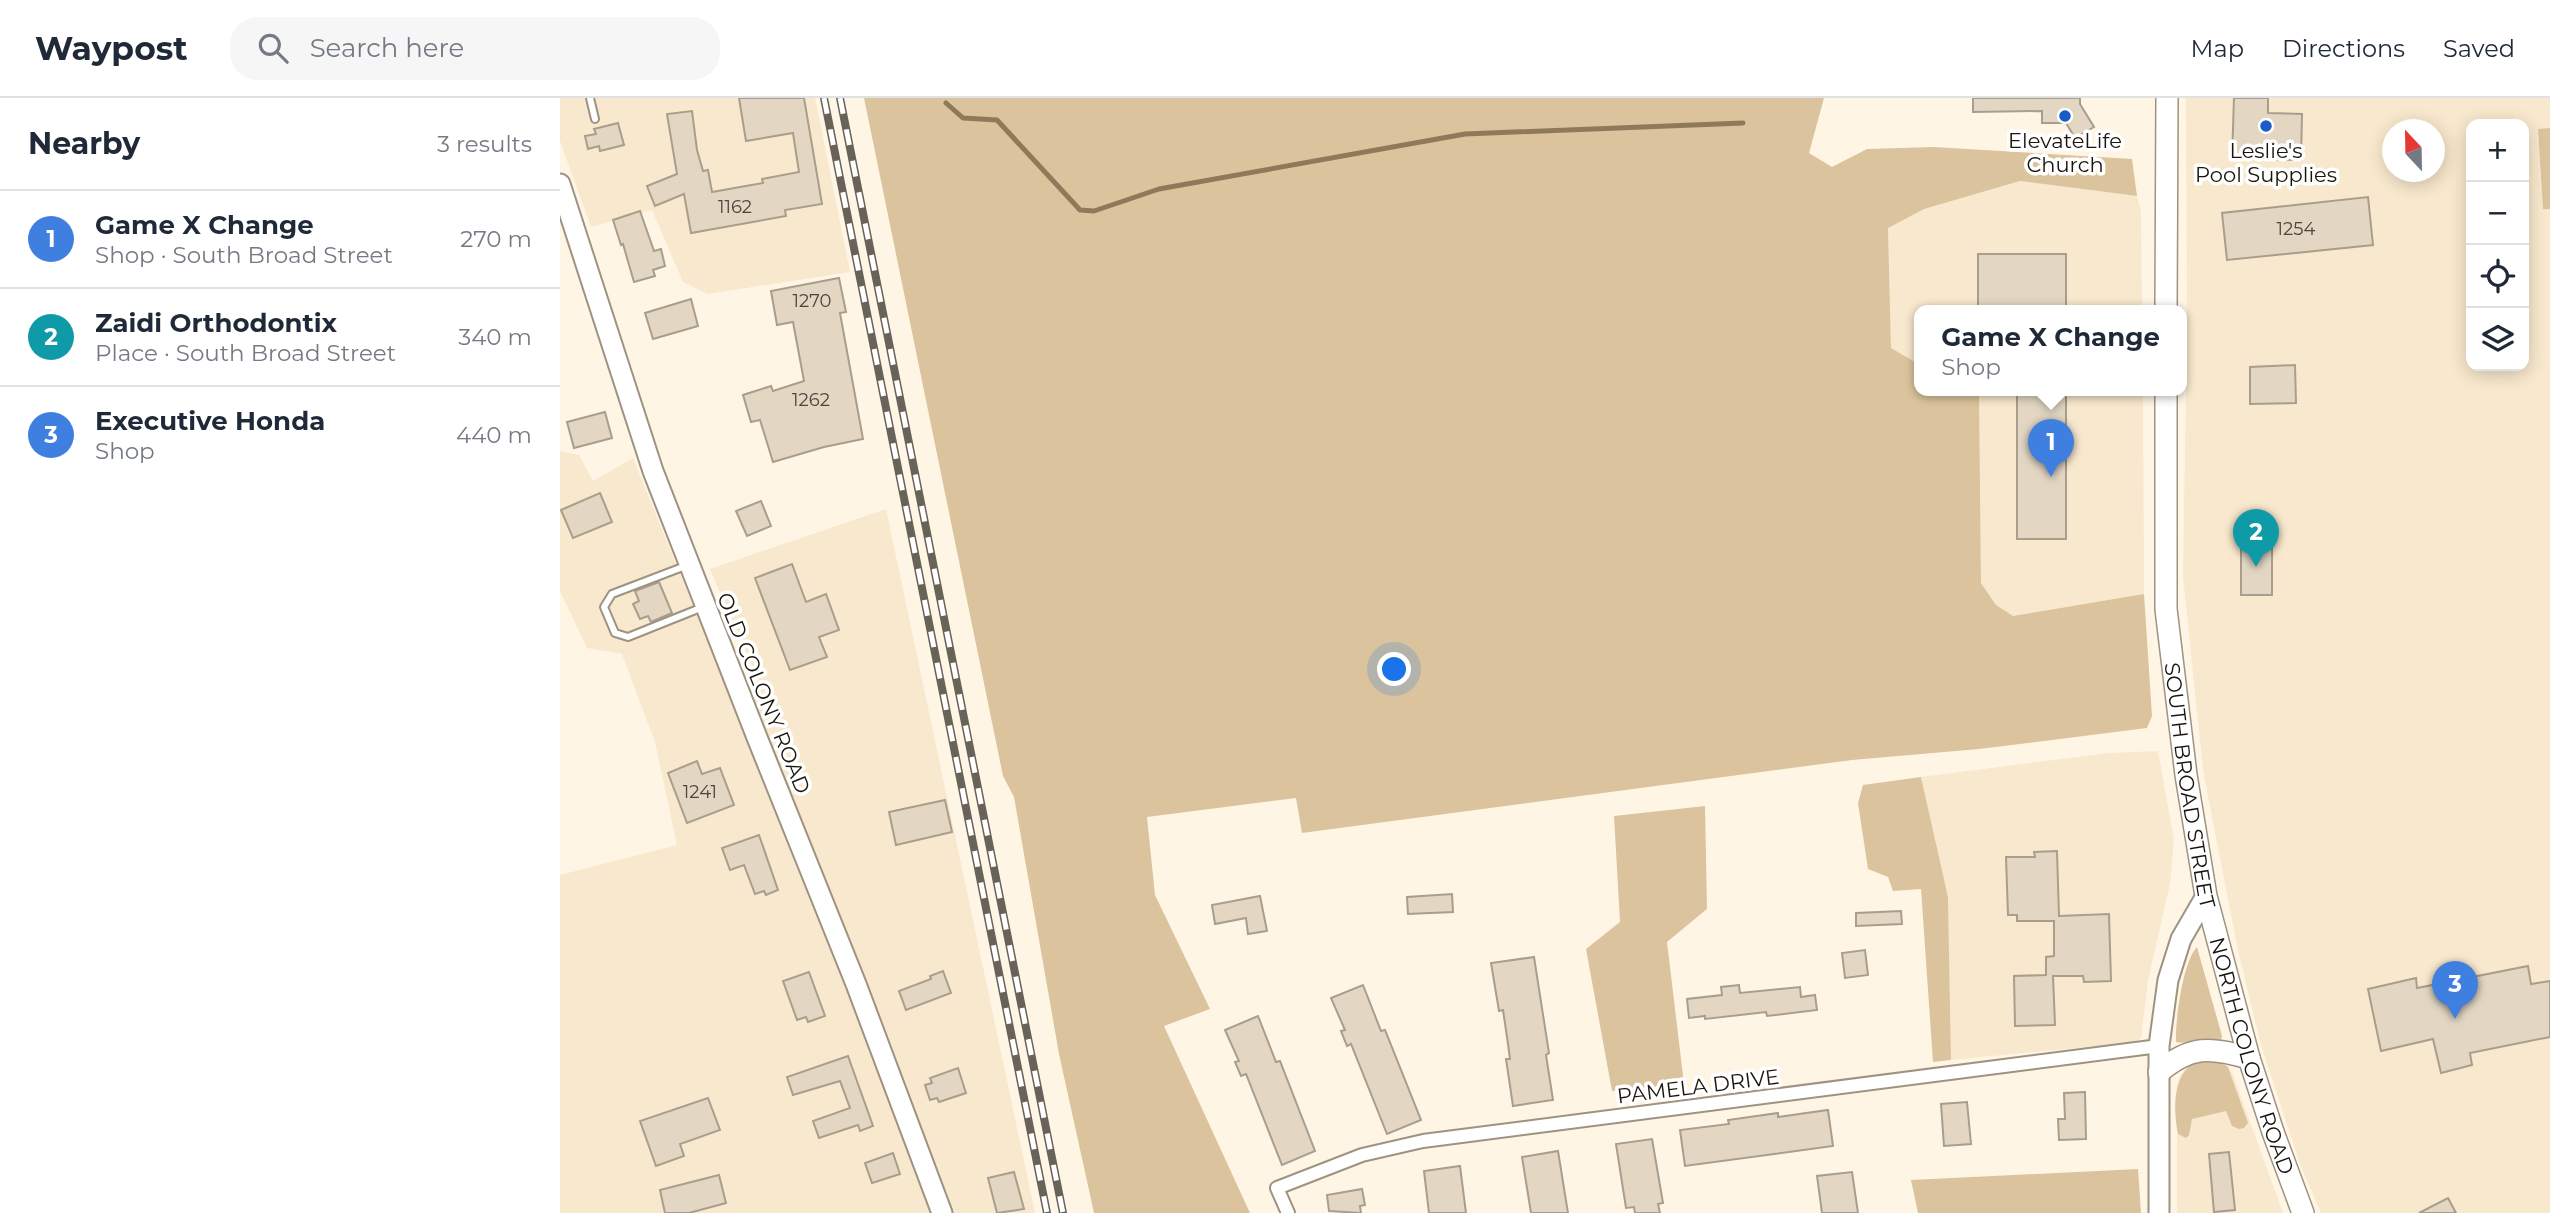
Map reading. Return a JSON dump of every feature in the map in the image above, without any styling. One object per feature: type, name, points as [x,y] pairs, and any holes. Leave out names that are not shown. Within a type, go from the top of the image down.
[{"type":"main road","points":[[2166,305],[2167,98]]},
{"type":"main road","name":"OLD COLONY ROAD","points":[[560,184],[653,471],[852,973],[942,1213]]},
{"type":"main road","name":"SOUTH BROAD STREET","points":[[2159,1213],[2159,1046],[2173,959],[2181,939],[2206,896],[2182,748],[2166,609],[2166,396]]},
{"type":"main road","name":"NORTH COLONY ROAD","points":[[2206,896],[2249,1058],[2302,1213]]},
{"type":"main road","points":[[2159,1072],[2169,1063],[2193,1051],[2214,1049],[2249,1058]]},
{"type":"street","name":"PAMELA DRIVE","points":[[1288,1213],[1277,1188],[1362,1155],[1423,1141],[2159,1046]]},
{"type":"lane","points":[[590,98],[595,119]]},
{"type":"lane","points":[[689,565],[612,594],[604,607],[615,634],[628,637],[705,606]]},
{"type":"shaded area","points":[[560,98],[815,98],[850,272],[708,294],[683,282],[652,210],[591,227],[560,141]]},
{"type":"shaded area","points":[[864,98],[1824,98],[1809,153],[1832,167],[1867,149],[1934,147],[2132,159],[2137,196],[2020,181],[1924,209],[1888,228],[1891,348],[1914,361],[1914,396],[1979,396],[1981,583],[1996,605],[2013,616],[2144,594],[2152,716],[2147,728],[1979,749],[1852,760],[1302,833],[1296,798],[1147,817],[1155,895],[1210,1009],[1164,1026],[1250,1213],[1094,1213],[1059,1054],[1014,797],[1003,776]]},
{"type":"shaded area","points":[[2186,98],[2550,98],[2550,128],[2538,129],[2543,209],[2550,209],[2550,1213],[2321,1213],[2300,1164],[2261,1045],[2237,946],[2203,770],[2183,576],[2187,396]]},
{"type":"shaded area","points":[[2550,128],[2550,209],[2543,209],[2538,129]]},
{"type":"shaded area","points":[[2020,181],[2137,196],[2141,212],[2142,305],[1914,305],[1914,361],[1891,348],[1888,227],[1924,209]]},
{"type":"shaded area","points":[[1979,396],[2143,396],[2144,594],[2013,616],[1996,605],[1981,583]]},
{"type":"shaded area","points":[[560,451],[579,455],[593,481],[633,458],[739,720],[759,681],[710,569],[886,509],[1035,1213],[560,1213],[560,875],[677,845],[655,742],[622,654],[587,648],[560,591]]},
{"type":"shaded area","points":[[2158,751],[2174,840],[2170,884],[2148,980],[2141,1039],[2128,1043],[1951,1060],[1948,897],[1921,777],[2109,753]]},
{"type":"shaded area","points":[[1921,777],[1948,897],[1951,1060],[1933,1062],[1921,889],[1893,891],[1888,877],[1868,869],[1858,803],[1863,785]]},
{"type":"shaded area","points":[[1705,806],[1707,909],[1667,942],[1684,1084],[1612,1091],[1586,949],[1620,922],[1614,816]]},
{"type":"shaded area","points":[[2197,947],[2222,1036],[2221,1040],[2176,1042],[2184,978]]},
{"type":"shaded area","points":[[2201,1059],[2219,1061],[2228,1067],[2248,1123],[2244,1128],[2232,1126],[2226,1111],[2192,1119],[2189,1135],[2186,1138],[2178,1134],[2175,1101],[2180,1080],[2191,1064]]},
{"type":"shaded area","points":[[2213,1060],[2232,1072],[2283,1213],[2177,1213],[2177,1088],[2180,1076],[2191,1063]]},
{"type":"shaded area","points":[[2138,1169],[2141,1213],[1918,1213],[1911,1180]]},
{"type":"building","points":[[739,98],[804,98],[822,204],[785,210],[786,216],[691,233],[684,194],[655,206],[647,186],[677,174],[667,114],[692,111],[697,150],[703,171],[708,170],[712,192],[763,183],[762,179],[799,172],[793,133],[746,141]]},
{"type":"building","name":"ElevateLife Church","points":[[1973,98],[2080,98],[2080,104],[2094,127],[2075,138],[2066,123],[2042,123],[2042,111],[1973,112]]},
{"type":"building","points":[[2234,98],[2268,98],[2268,113],[2302,114],[2301,160],[2232,159]]},
{"type":"building","points":[[618,123],[624,145],[600,151],[599,146],[588,149],[585,136],[596,134],[594,129]]},
{"type":"building","points":[[2368,197],[2373,245],[2227,260],[2222,213]]},
{"type":"building","points":[[640,211],[654,251],[661,249],[665,266],[653,270],[655,276],[634,282],[613,220]]},
{"type":"building","points":[[1978,254],[2066,254],[2066,305],[1978,305]]},
{"type":"building","points":[[839,278],[846,312],[840,313],[863,439],[773,462],[760,420],[751,422],[743,395],[771,386],[773,391],[804,381],[793,322],[777,325],[771,291]]},
{"type":"building","points":[[691,299],[698,326],[653,339],[645,313]]},
{"type":"building","points":[[2295,365],[2296,403],[2250,404],[2250,367]]},
{"type":"building","points":[[2017,396],[2066,396],[2066,539],[2017,539]]},
{"type":"building","points":[[605,412],[612,438],[574,448],[567,422]]},
{"type":"building","points":[[600,493],[612,522],[573,538],[561,510]]},
{"type":"building","points":[[761,501],[771,526],[747,536],[736,511]]},
{"type":"building","points":[[2241,540],[2272,540],[2272,595],[2241,595]]},
{"type":"building","points":[[792,564],[806,602],[826,594],[839,630],[819,637],[827,657],[790,670],[755,578]]},
{"type":"building","points":[[659,582],[672,613],[651,622],[648,616],[640,619],[633,604],[639,601],[635,591]]},
{"type":"building","points":[[697,761],[702,774],[720,768],[734,805],[687,823],[668,773]]},
{"type":"building","points":[[945,800],[952,832],[896,845],[889,812]]},
{"type":"building","points":[[759,835],[778,890],[766,895],[764,891],[755,894],[744,865],[730,870],[722,848]]},
{"type":"building","points":[[2057,851],[2059,916],[2109,914],[2111,981],[2084,982],[2083,976],[2053,976],[2055,1025],[2015,1026],[2014,976],[2046,975],[2046,957],[2054,956],[2054,921],[2017,921],[2017,915],[2008,915],[2006,857],[2035,857],[2034,852]]},
{"type":"building","points":[[1452,894],[1453,912],[1408,914],[1407,897]]},
{"type":"building","points":[[1260,896],[1267,931],[1248,934],[1246,918],[1215,924],[1212,905]]},
{"type":"building","points":[[1901,911],[1902,924],[1856,926],[1856,913]]},
{"type":"building","points":[[1865,950],[1868,975],[1845,978],[1842,953]]},
{"type":"building","points":[[1534,957],[1549,1053],[1546,1055],[1553,1100],[1513,1106],[1503,1010],[1499,1011],[1491,963]]},
{"type":"building","points":[[2528,966],[2531,984],[2550,981],[2550,1037],[2470,1053],[2472,1065],[2441,1073],[2433,1039],[2381,1051],[2368,989],[2416,978],[2417,988]]},
{"type":"building","points":[[943,971],[951,993],[906,1010],[899,991],[931,979],[930,976]]},
{"type":"building","points":[[809,972],[825,1016],[808,1022],[806,1017],[797,1020],[783,981]]},
{"type":"building","points":[[1363,985],[1381,1031],[1385,1030],[1421,1120],[1387,1134],[1351,1044],[1347,1046],[1341,1031],[1345,1030],[1331,998]]},
{"type":"building","points":[[1739,985],[1740,993],[1800,987],[1801,997],[1815,995],[1817,1010],[1767,1016],[1766,1012],[1705,1019],[1705,1016],[1689,1018],[1687,999],[1722,995],[1721,987]]},
{"type":"building","points":[[1258,1016],[1276,1062],[1280,1061],[1315,1151],[1282,1165],[1246,1074],[1241,1076],[1235,1062],[1239,1061],[1225,1030]]},
{"type":"building","points":[[848,1056],[873,1126],[860,1131],[858,1125],[819,1138],[813,1121],[850,1108],[840,1081],[793,1095],[787,1077]]},
{"type":"building","points":[[958,1068],[966,1093],[939,1102],[937,1098],[930,1100],[925,1085],[932,1083],[930,1078]]},
{"type":"building","points":[[2085,1092],[2086,1139],[2059,1140],[2058,1119],[2065,1119],[2064,1093]]},
{"type":"building","points":[[708,1098],[720,1130],[680,1144],[684,1156],[656,1166],[640,1121]]},
{"type":"building","points":[[1967,1102],[1971,1144],[1944,1146],[1941,1104]]},
{"type":"building","points":[[1828,1110],[1833,1146],[1685,1166],[1680,1130],[1729,1124],[1728,1120],[1778,1113],[1778,1117]]},
{"type":"building","points":[[1652,1139],[1663,1203],[1658,1204],[1660,1213],[1635,1213],[1634,1207],[1626,1208],[1616,1144]]},
{"type":"building","points":[[1558,1151],[1568,1213],[1531,1213],[1522,1157]]},
{"type":"building","points":[[2229,1152],[2235,1210],[2214,1212],[2209,1154]]},
{"type":"building","points":[[893,1153],[900,1174],[872,1183],[865,1163]]},
{"type":"building","points":[[1460,1166],[1466,1213],[1429,1213],[1424,1171]]},
{"type":"building","points":[[1014,1172],[1024,1209],[997,1213],[988,1178]]},
{"type":"building","points":[[1852,1172],[1858,1213],[1822,1213],[1817,1176]]},
{"type":"building","points":[[719,1175],[726,1203],[689,1213],[665,1213],[660,1190]]},
{"type":"building","points":[[1362,1189],[1365,1205],[1360,1206],[1361,1213],[1329,1211],[1327,1195]]},
{"type":"building","points":[[2448,1198],[2456,1213],[2419,1213]]},
{"type":"waterway","points":[[946,103],[963,118],[997,120],[1080,210],[1094,211],[1159,189],[1465,134],[1743,123]]},
{"type":"railway","points":[[824,98],[1047,1213]]},
{"type":"railway","points":[[840,98],[1063,1213]]},
{"type":"place","name":"ElevateLife Church","points":[[2065,116]]},
{"type":"place","name":"Leslie's Pool Supplies","points":[[2266,126]]},
{"type":"place","name":"Game X Change","points":[[2051,477]]},
{"type":"place","name":"Zaidi Orthodontix","points":[[2256,567]]},
{"type":"place","name":"Executive Honda","points":[[2455,1019]]}]
